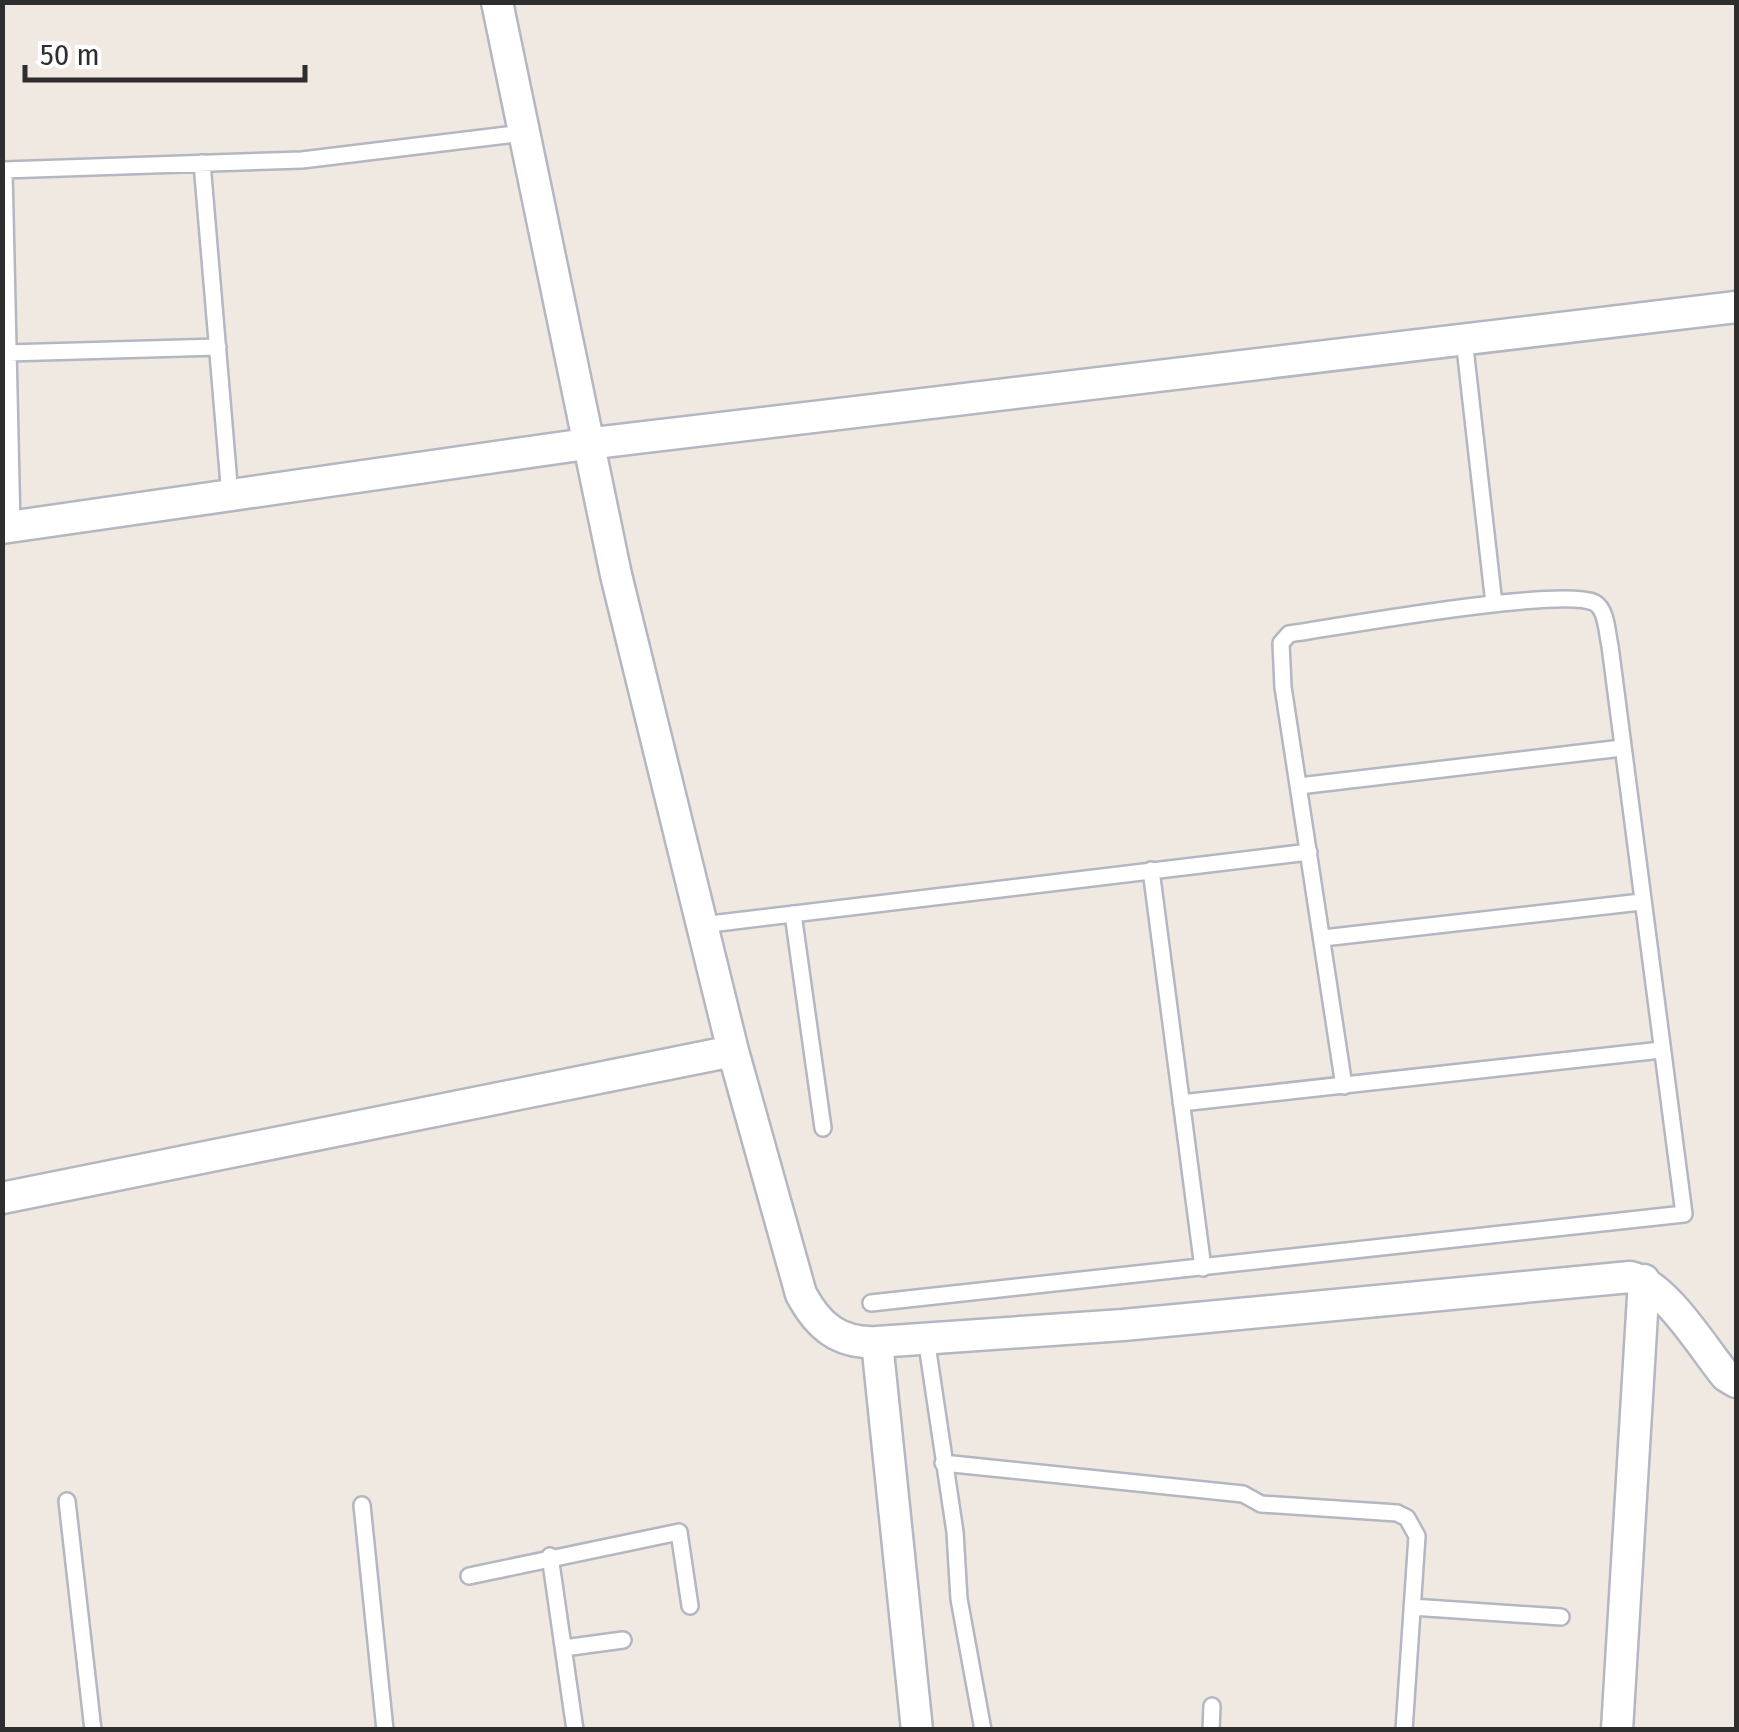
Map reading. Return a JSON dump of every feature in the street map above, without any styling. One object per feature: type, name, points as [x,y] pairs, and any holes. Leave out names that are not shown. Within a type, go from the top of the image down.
[{"type":"street","points":[[497,2],[586,444],[702,925],[801,1294],[816,1321],[860,1343],[1122,1325],[1630,1277],[1644,1280],[1668,1301],[1726,1376],[1736,1382]]},
{"type":"street","points":[[7,528],[586,444],[1736,307]]},
{"type":"street","points":[[2,1198],[733,1051]]},
{"type":"street","points":[[1617,1730],[1644,1280]]},
{"type":"street","points":[[877,1342],[917,1730]]},
{"type":"lane","points":[[7,528],[4,170],[302,160],[524,133]]},
{"type":"lane","points":[[202,163],[230,496]]},
{"type":"lane","points":[[1464,339],[1494,604]]},
{"type":"lane","points":[[6,354],[218,346]]},
{"type":"lane","points":[[871,1303],[1684,1214],[1640,902],[1610,646],[1603,612],[1596,604],[1571,600],[1494,604],[1289,634],[1281,643],[1283,687],[1344,1086]]},
{"type":"lane","points":[[1300,786],[1622,748]]},
{"type":"lane","points":[[702,925],[1309,852]]},
{"type":"lane","points":[[1151,870],[1202,1268]]},
{"type":"lane","points":[[1323,938],[1640,902]]},
{"type":"lane","points":[[794,914],[823,1128]]},
{"type":"lane","points":[[1181,1102],[1661,1050]]},
{"type":"lane","points":[[926,1338],[959,1599],[983,1730]]},
{"type":"lane","points":[[943,1463],[1243,1494],[1261,1504],[1397,1513],[1407,1518],[1417,1536],[1404,1730]]},
{"type":"lane","points":[[66,1501],[92,1730]]},
{"type":"lane","points":[[362,1505],[385,1730]]},
{"type":"lane","points":[[469,1576],[679,1532],[690,1606]]},
{"type":"lane","points":[[550,1556],[575,1730]]},
{"type":"lane","points":[[1412,1608],[1561,1617]]},
{"type":"lane","points":[[564,1648],[624,1640]]},
{"type":"lane","points":[[1211,1730],[1212,1706]]}]
